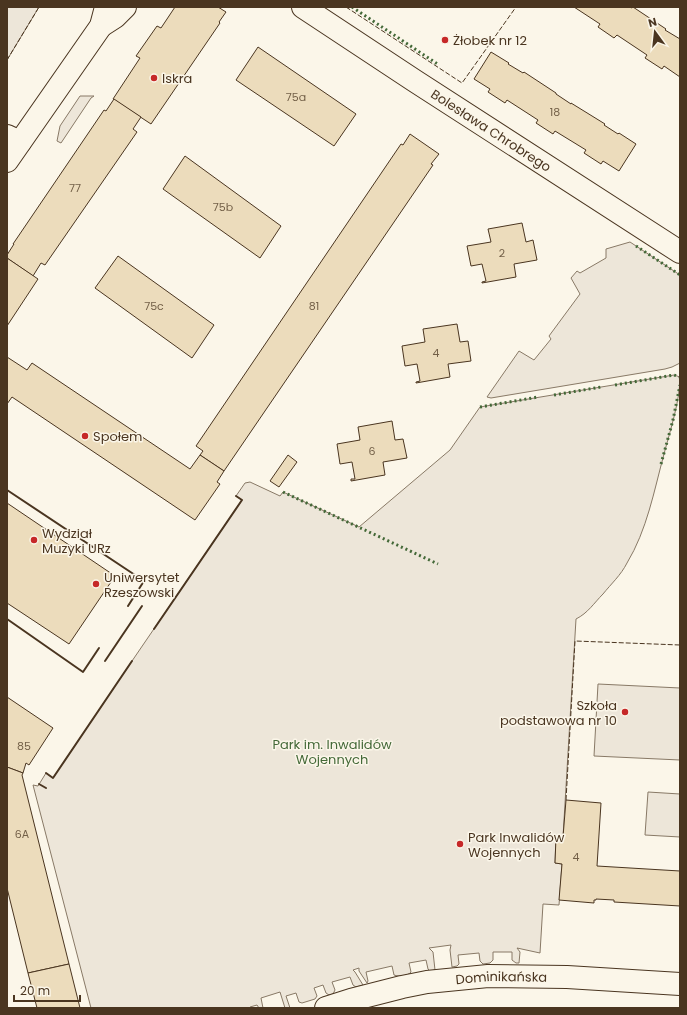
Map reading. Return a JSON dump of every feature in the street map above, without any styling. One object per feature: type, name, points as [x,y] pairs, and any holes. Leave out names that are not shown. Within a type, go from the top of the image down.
[{"type":"street","points":[[7,161],[14,139],[103,16],[115,17],[125,7]]},
{"type":"street","name":"Bolesława Chrobrego","points":[[303,7],[680,252]]},
{"type":"street","name":"Dominikańska","points":[[326,1008],[351,1000],[427,982],[488,976],[567,977],[680,984]]},
{"type":"green space","points":[[7,7],[39,7],[7,60]]},
{"type":"green space","points":[[80,96],[94,96],[91,98],[61,143],[57,141],[60,126]]},
{"type":"green space","points":[[630,242],[680,275],[680,363],[665,369],[491,398],[487,397],[519,351],[534,360],[551,339],[549,336],[580,294],[571,278],[577,271],[580,273],[606,258],[606,249]]},
{"type":"green space","name":"Park im. Inwalidów Wojennych","points":[[674,375],[680,377],[677,406],[653,496],[640,537],[625,567],[619,575],[591,608],[576,619],[563,837],[556,837],[555,863],[562,864],[559,905],[543,904],[540,953],[517,948],[520,952],[519,963],[516,963],[512,960],[512,952],[493,952],[493,960],[490,963],[483,964],[480,961],[479,953],[458,955],[459,964],[452,967],[450,950],[451,945],[429,948],[433,952],[435,970],[430,971],[428,969],[426,960],[409,963],[411,972],[406,975],[398,976],[394,975],[392,966],[366,972],[367,983],[359,971],[359,968],[353,970],[363,985],[356,987],[353,985],[350,977],[332,982],[335,990],[333,994],[329,995],[326,993],[323,985],[314,988],[317,996],[315,999],[302,1003],[299,1002],[296,993],[286,996],[290,1008],[285,1008],[280,992],[261,998],[263,1008],[259,1008],[257,1005],[250,1008],[91,1008],[33,785],[38,786],[46,773],[53,778],[242,500],[236,496],[245,483],[250,482],[280,496],[283,492],[359,527],[450,450],[480,407]]},
{"type":"green space","points":[[598,684],[680,688],[680,760],[594,756]]},
{"type":"green space","points":[[648,792],[680,794],[680,837],[645,835]]},
{"type":"building","name":"Iskra","points":[[175,7],[218,7],[226,12],[151,124],[113,99],[140,58],[136,56],[157,26],[161,28]]},
{"type":"building","points":[[574,7],[633,7],[680,39],[680,77],[664,66],[662,69],[645,58],[647,55],[617,35],[614,38],[598,27],[600,24]]},
{"type":"building","points":[[258,47],[356,114],[334,146],[236,80]]},
{"type":"building","points":[[491,52],[636,144],[619,171],[603,161],[601,164],[584,153],[586,150],[555,131],[553,134],[536,123],[538,120],[507,100],[505,103],[488,92],[490,89],[474,79]]},
{"type":"building","points":[[114,99],[141,117],[133,129],[137,132],[45,265],[41,263],[33,276],[7,258],[7,255],[104,110],[106,111]]},
{"type":"building","points":[[410,134],[439,154],[431,164],[433,165],[224,471],[200,455],[203,451],[196,446],[401,144],[403,145]]},
{"type":"building","points":[[185,156],[281,226],[260,258],[163,189]]},
{"type":"building","points":[[522,223],[526,242],[533,240],[537,260],[514,264],[516,277],[482,283],[486,281],[482,264],[471,266],[467,246],[491,242],[488,229]]},
{"type":"building","points":[[118,256],[214,325],[192,358],[95,288]]},
{"type":"building","points":[[7,258],[38,279],[7,326]]},
{"type":"building","points":[[457,324],[460,342],[468,341],[471,361],[448,364],[450,377],[416,383],[420,381],[417,364],[405,366],[402,346],[425,342],[423,329]]},
{"type":"building","points":[[7,357],[27,370],[32,363],[190,469],[200,455],[224,471],[217,482],[220,484],[195,520],[12,397],[7,404]]},
{"type":"building","points":[[392,421],[395,440],[403,439],[407,458],[383,462],[385,475],[351,481],[351,479],[355,479],[352,462],[340,464],[337,444],[360,440],[358,427]]},
{"type":"building","points":[[288,455],[297,462],[279,487],[270,481]]},
{"type":"building","name":"Wydział Muzyki URz","points":[[7,503],[115,576],[69,644],[7,603]]},
{"type":"building","points":[[7,697],[53,728],[29,765],[26,763],[23,773],[7,767]]},
{"type":"building","points":[[7,767],[23,773],[22,775],[69,964],[28,973],[7,888]]},
{"type":"building","points":[[566,800],[601,803],[597,866],[680,871],[680,906],[614,902],[614,900],[596,899],[594,900],[594,903],[559,900],[562,864],[555,863],[556,837],[563,837]]},
{"type":"building","points":[[69,964],[80,1008],[37,1008],[28,973]]},
{"type":"hedge","points":[[352,7],[439,65]]},
{"type":"hedge","points":[[636,246],[680,275]]},
{"type":"hedge","points":[[615,385],[674,375],[680,377]]},
{"type":"hedge","points":[[661,464],[673,420],[680,385]]},
{"type":"hedge","points":[[554,395],[601,387]]},
{"type":"hedge","points":[[480,407],[538,397]]},
{"type":"hedge","points":[[283,492],[438,564]]},
{"type":"fence","points":[[7,60],[39,7]]},
{"type":"fence","points":[[346,7],[462,83],[516,7]]},
{"type":"fence","points":[[566,800],[575,641],[680,645]]},
{"type":"wall","points":[[7,490],[144,581],[128,606]]},
{"type":"wall","points":[[154,629],[242,500],[236,496]]},
{"type":"wall","points":[[105,661],[142,606]]},
{"type":"wall","points":[[7,619],[83,672],[99,648]]},
{"type":"wall","points":[[46,773],[53,778],[132,661]]},
{"type":"wall","points":[[39,784],[46,788]]},
{"type":"place","name":"Żłobek nr 12","points":[[445,40]]},
{"type":"place","name":"Iskra","points":[[154,78]]},
{"type":"place","name":"Społem","points":[[85,436]]},
{"type":"place","name":"Wydział Muzyki URz","points":[[34,540]]},
{"type":"place","name":"Uniwersytet Rzeszowski","points":[[96,584]]},
{"type":"place","name":"Szkoła podstawowa nr 10","points":[[625,712]]},
{"type":"place","name":"Park Inwalidów Wojennych","points":[[460,844]]}]
